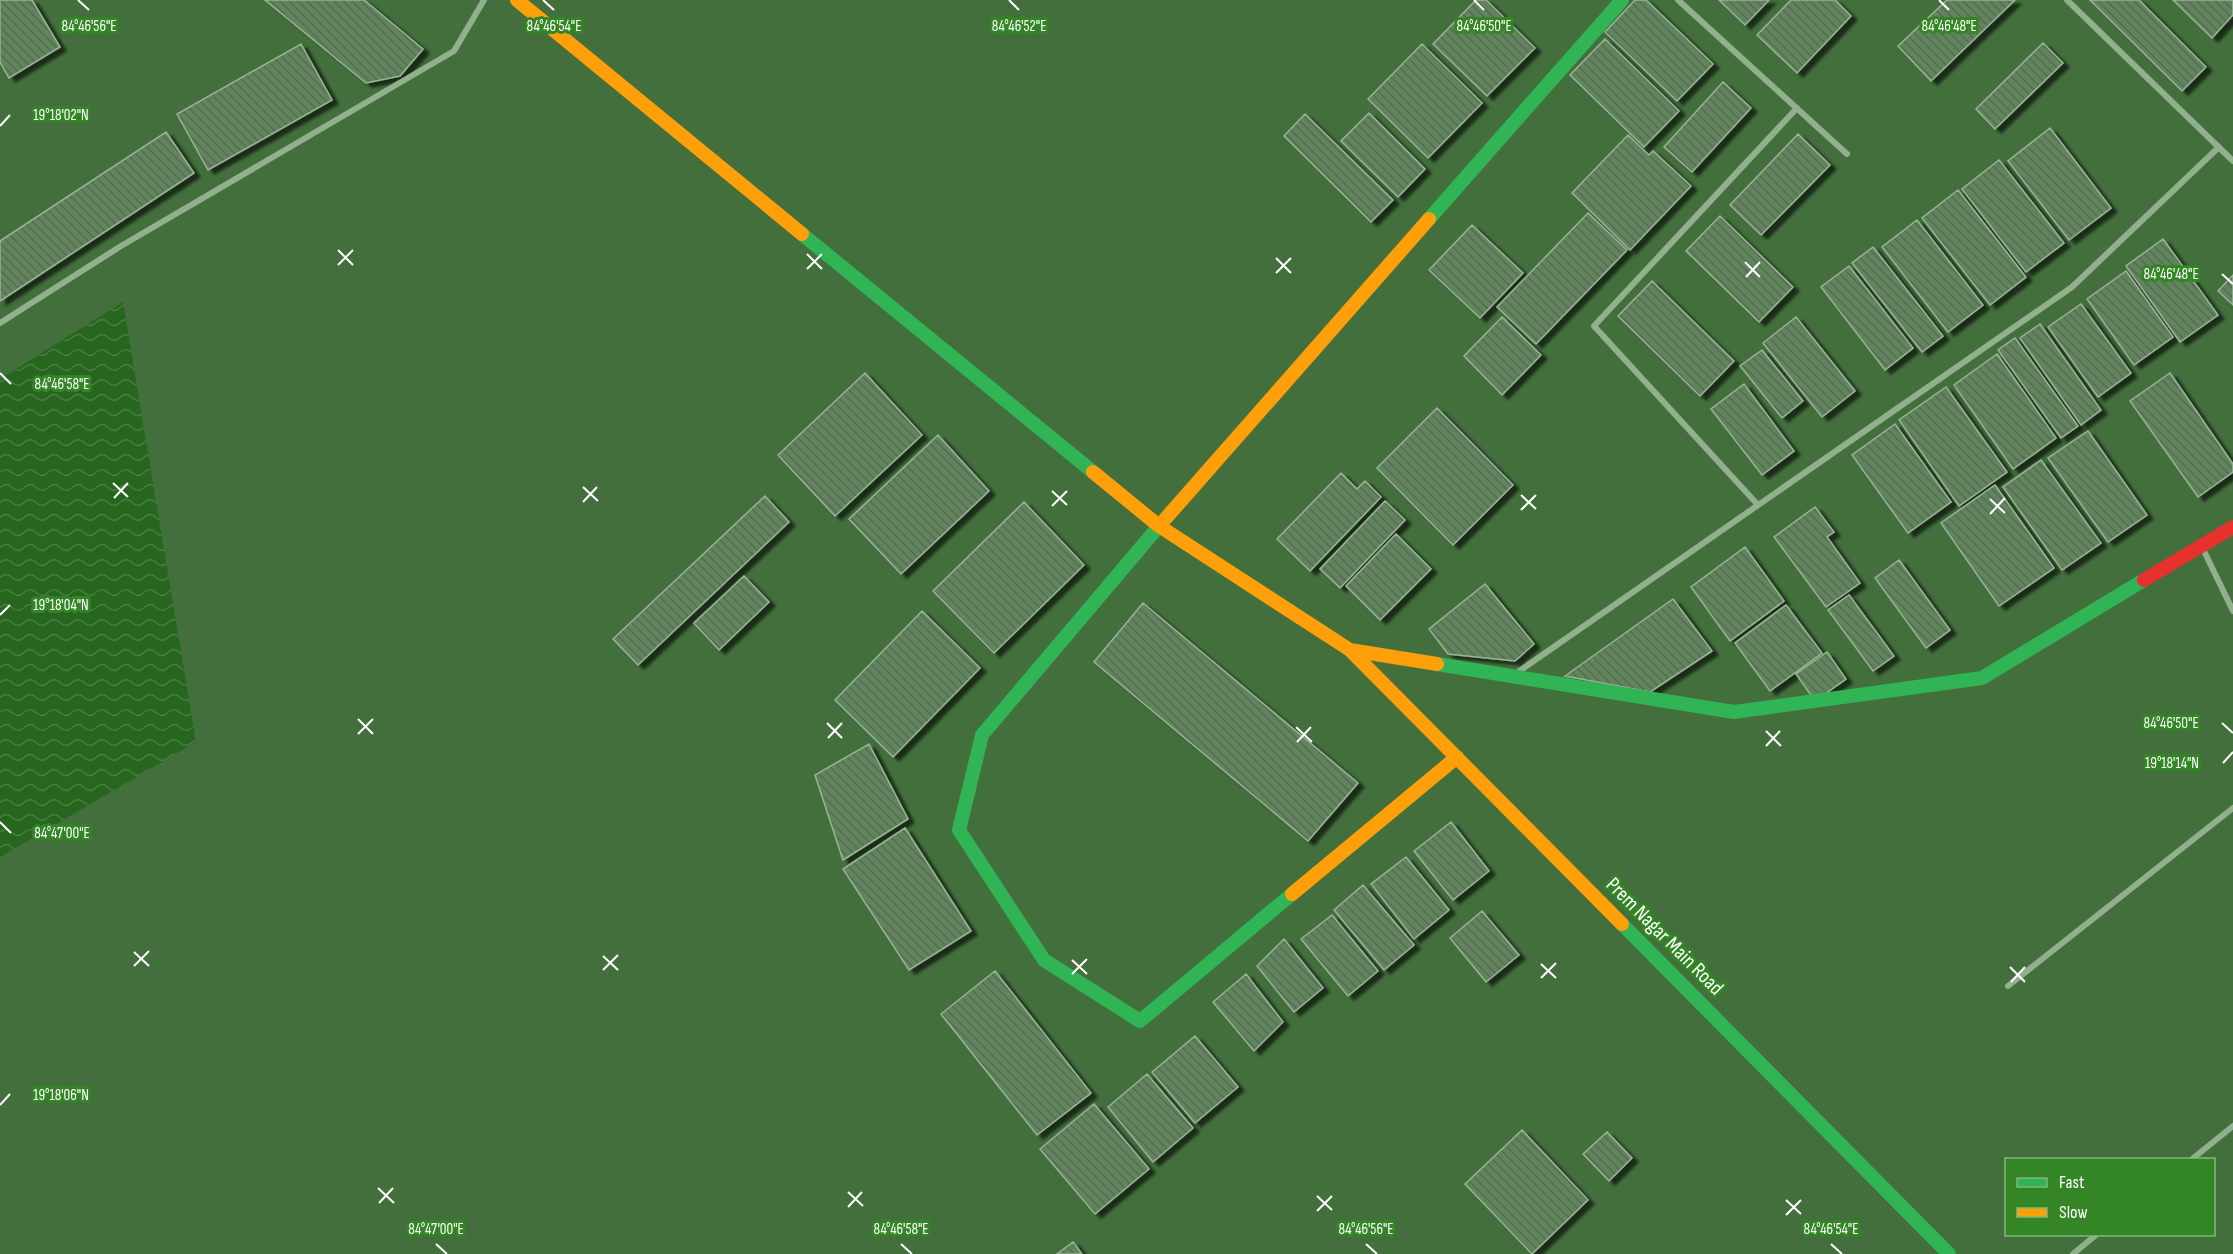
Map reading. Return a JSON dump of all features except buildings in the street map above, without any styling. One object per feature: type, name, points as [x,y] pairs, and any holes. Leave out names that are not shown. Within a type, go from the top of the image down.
[{"type":"street","points":[[0,323],[121,246],[454,51],[484,0]]},
{"type":"street","points":[[517,0],[1159,526],[1350,650],[1734,712],[1982,678],[2233,527]]},
{"type":"street","points":[[1457,757],[1140,1021],[1044,960],[959,830],[982,735],[1159,526],[1622,0]]},
{"type":"street","points":[[1678,0],[1847,154]]},
{"type":"street","points":[[2071,2],[2233,161]]},
{"type":"street","points":[[1758,505],[1594,326],[1797,108]]},
{"type":"street","points":[[1512,676],[2072,287],[2219,147]]},
{"type":"street","points":[[2201,545],[2233,611]]},
{"type":"street","name":"Prem Nagar Main Road","points":[[1350,650],[1949,1254]]},
{"type":"street","points":[[2007,986],[2233,808]]},
{"type":"street","points":[[2193,1158],[2233,1126]]},
{"type":"street","points":[[2073,1254],[2095,1236]]},
{"type":"water","points":[[123,302],[196,742],[0,857],[0,379]]},
{"type":"traffic: fast","points":[[1429,219],[1622,0]]},
{"type":"traffic: fast","points":[[802,234],[1093,472]]},
{"type":"traffic: fast","points":[[1159,526],[982,735],[959,830],[1044,960],[1140,1021],[1292,894]]},
{"type":"traffic: fast","points":[[1437,664],[1734,712],[1982,678],[2144,580]]},
{"type":"traffic: fast","points":[[1622,924],[1949,1254]]},
{"type":"traffic: slow","points":[[517,0],[802,234]]},
{"type":"traffic: slow","points":[[1159,526],[1429,219]]},
{"type":"traffic: slow","points":[[1093,472],[1159,526],[1350,650],[1437,664]]},
{"type":"traffic: slow","points":[[1350,650],[1622,924]]},
{"type":"traffic: slow","points":[[1292,894],[1457,757]]},
{"type":"traffic: jam","points":[[2144,580],[2233,527]]}]
